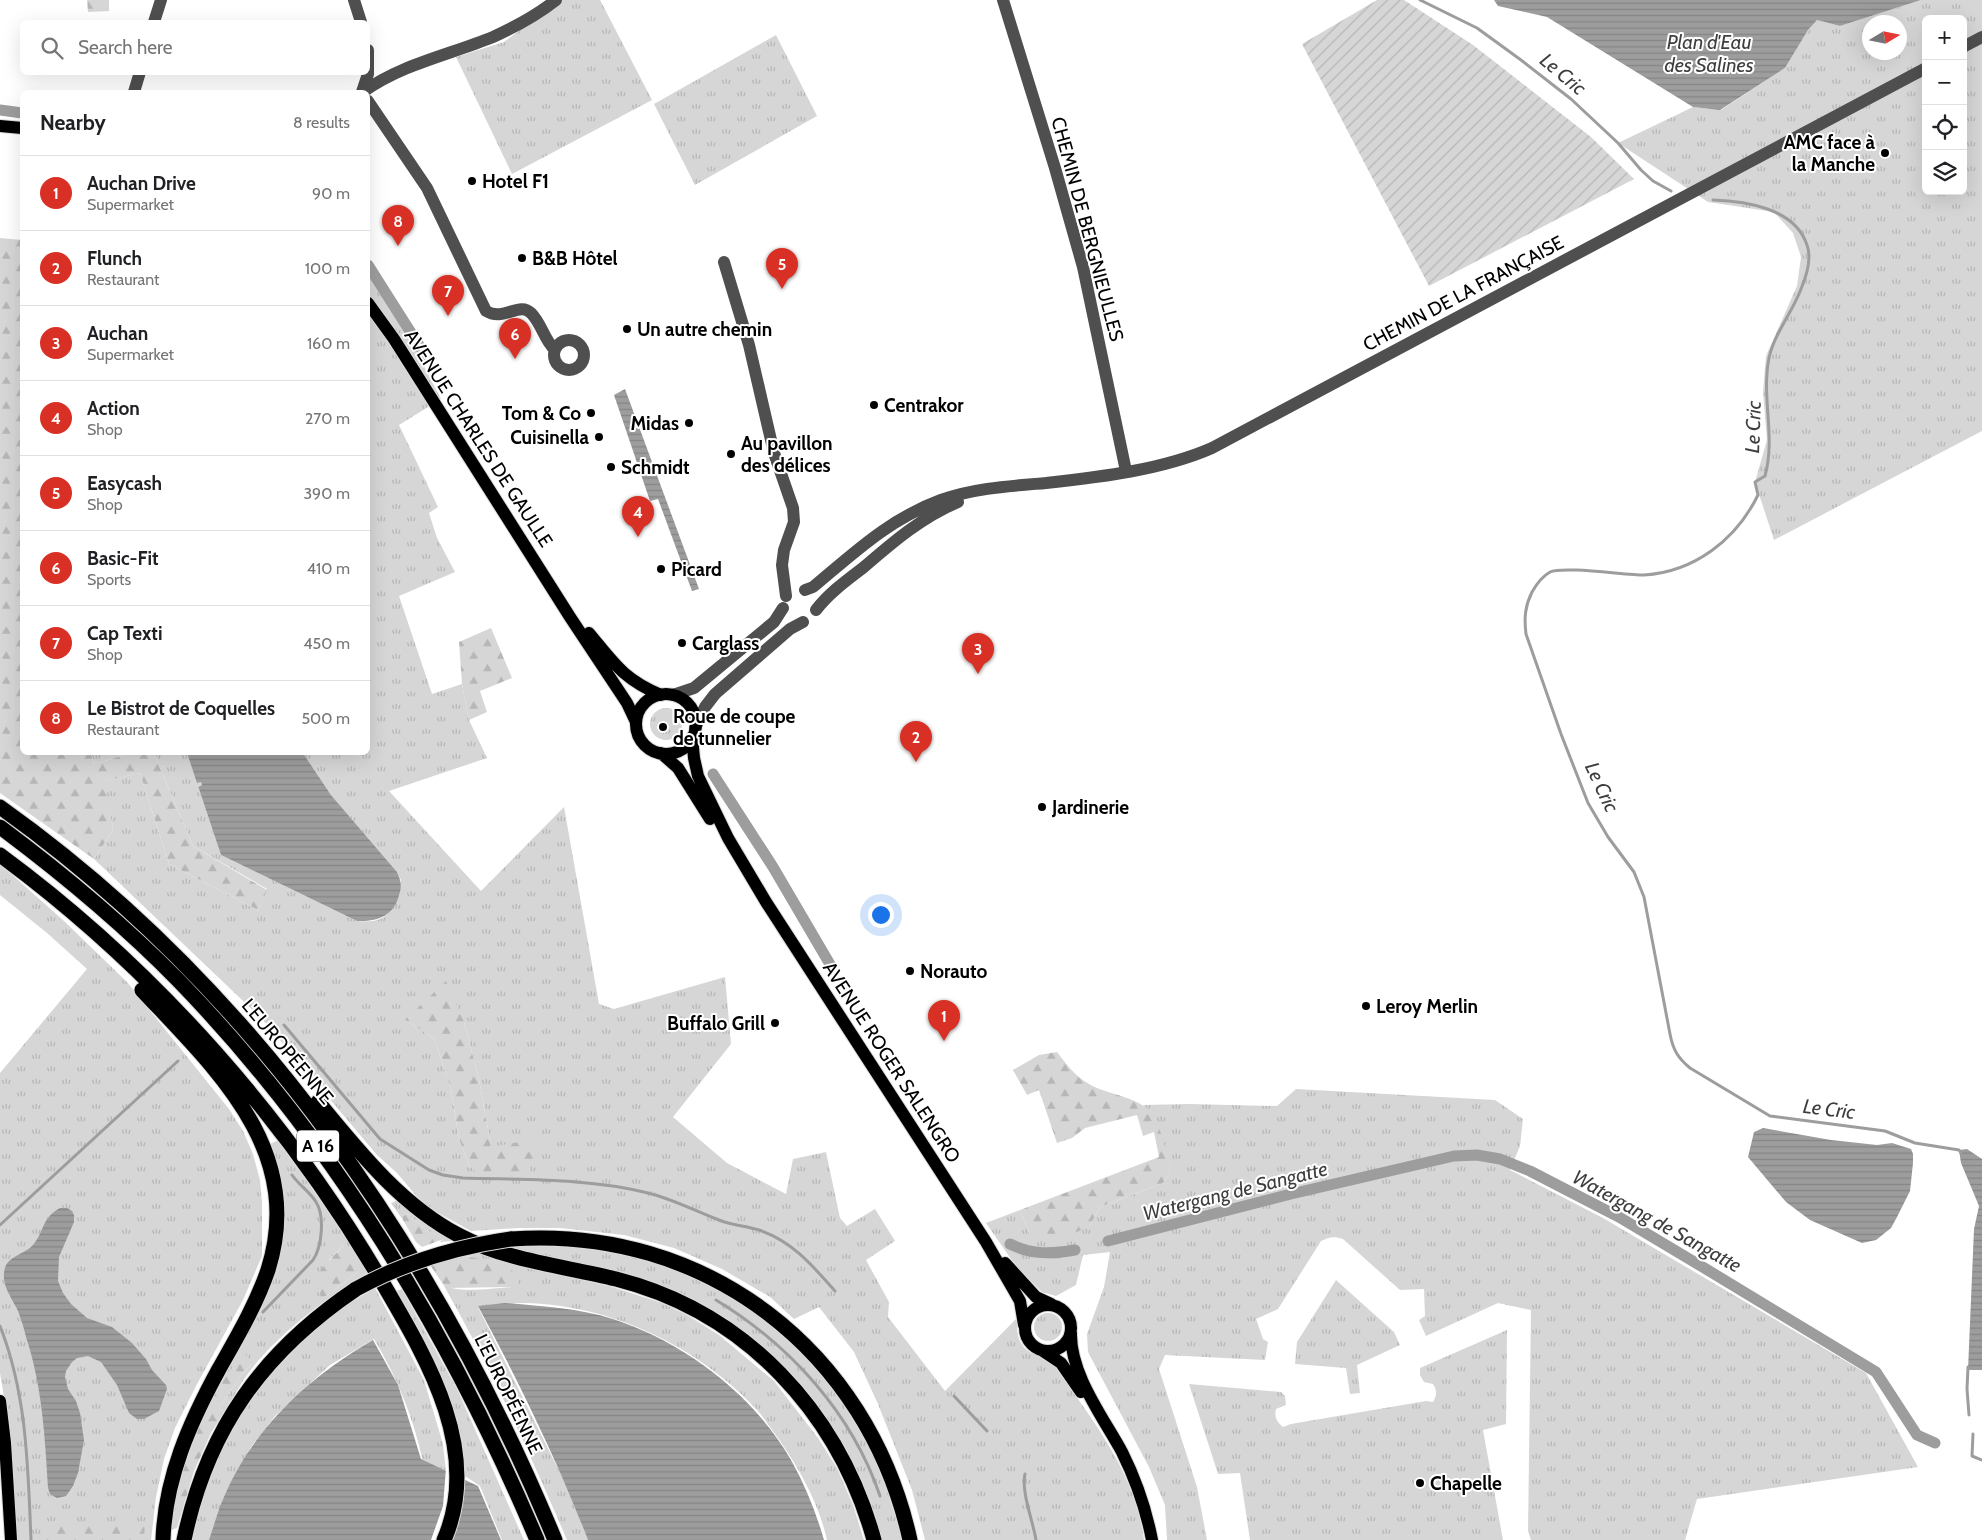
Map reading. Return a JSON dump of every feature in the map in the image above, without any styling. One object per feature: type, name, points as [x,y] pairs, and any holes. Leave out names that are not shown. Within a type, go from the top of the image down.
[{"type":"highway","name":"L'EUROPÉENNE","points":[[0,807],[61,853],[125,908],[172,952],[260,1046],[323,1124],[403,1241],[443,1308],[518,1454],[555,1540]]},
{"type":"highway","name":"L'EUROPÉENNE","points":[[0,827],[100,907],[177,980],[244,1052],[301,1123],[374,1227],[430,1318],[489,1431],[537,1540]]},
{"type":"highway","points":[[0,855],[102,938],[164,998],[226,1064],[288,1141],[346,1223],[396,1305],[433,1377],[450,1424],[456,1456],[457,1488],[453,1517],[444,1540]]},
{"type":"highway","points":[[31,879],[122,969],[230,1089],[255,1126],[271,1169],[276,1213],[274,1241],[268,1270],[246,1320],[204,1396],[188,1430],[173,1478],[163,1540]]},
{"type":"highway","points":[[216,997],[252,1025],[268,1042],[380,1173],[409,1201],[440,1225],[492,1250],[532,1261],[617,1279],[659,1294],[702,1314],[728,1330],[757,1352],[794,1387],[836,1446],[856,1484],[874,1540]]},
{"type":"highway","points":[[184,1540],[195,1497],[209,1460],[240,1402],[262,1371],[293,1338],[322,1312],[356,1289],[391,1271],[420,1260],[455,1249],[510,1239],[532,1238],[571,1239],[611,1244],[645,1252],[679,1263],[711,1277],[770,1314],[798,1338],[824,1366],[851,1400],[870,1432],[884,1462],[898,1496],[910,1540]]},
{"type":"main road","points":[[0,126],[20,128]]},
{"type":"main road","name":"AVENUE CHARLES DE GAULLE","points":[[370,306],[394,339],[631,708],[636,722]]},
{"type":"main road","name":"AVENUE CHARLES DE GAULLE","points":[[557,594],[625,676],[640,686],[667,695]]},
{"type":"main road","points":[[667,695],[683,699],[690,707],[695,720],[694,732],[686,745],[678,751],[661,753],[652,750],[644,743],[637,731],[636,722],[639,711],[650,698],[667,695]]},
{"type":"main road","name":"AVENUE ROGER SALENGRO","points":[[694,732],[696,771],[700,783],[718,819],[766,902]]},
{"type":"main road","name":"AVENUE ROGER SALENGRO","points":[[661,753],[670,760],[684,777],[719,835],[766,902],[986,1242],[1020,1301],[1024,1325]]},
{"type":"main road","name":"AVENUE ROGER SALENGRO","points":[[986,1242],[1033,1294],[1051,1304]]},
{"type":"main road","points":[[1105,1424],[1075,1361],[1071,1348],[1071,1324],[1069,1317],[1061,1308],[1051,1304],[1035,1308],[1029,1313],[1024,1325],[1028,1340],[1034,1346],[1051,1354],[1061,1363],[1105,1424],[1122,1452],[1134,1479],[1145,1510],[1152,1540]]},
{"type":"main road","points":[[1041,1350],[1050,1351],[1061,1347],[1071,1333]]},
{"type":"main road","points":[[0,1401],[5,1444],[11,1540]]},
{"type":"street","points":[[155,20],[161,0]]},
{"type":"street","points":[[354,0],[359,20]]},
{"type":"street","points":[[366,90],[402,70],[506,31],[538,13],[556,0]]},
{"type":"street","name":"CHEMIN DE BERGNIEULLES","points":[[1003,0],[1055,168],[1084,272],[1126,471]]},
{"type":"street","points":[[1967,45],[1982,37]]},
{"type":"street","points":[[370,56],[383,79]]},
{"type":"street","name":"CHEMIN DE LA FRANÇAISE","points":[[803,590],[813,587],[885,528],[903,516],[948,498],[996,488],[1126,471],[1166,464],[1195,455],[1251,428],[1922,70]]},
{"type":"street","points":[[135,90],[139,75]]},
{"type":"street","points":[[364,90],[368,75]]},
{"type":"street","points":[[370,104],[428,188],[483,308],[489,313],[500,316],[517,310],[528,311],[534,316],[548,343],[555,350]]},
{"type":"street","points":[[724,262],[750,345],[774,453],[793,508],[794,522],[783,557],[782,569],[785,614],[790,620],[803,622]]},
{"type":"street","name":"CHEMIN DE LA FRANÇAISE","points":[[816,610],[834,591],[918,523],[948,506],[996,488]]},
{"type":"street","points":[[694,732],[705,707],[715,694],[793,627],[811,618],[816,610],[814,598],[790,579],[783,557]]},
{"type":"street","points":[[667,695],[694,688],[774,622],[784,602],[794,590],[803,590]]},
{"type":"green space","points":[[87,0],[109,0],[109,11],[88,12]]},
{"type":"green space","points":[[560,0],[600,0],[652,100],[512,174],[456,57],[504,42]]},
{"type":"green space","points":[[1377,0],[1404,0],[1473,45],[1591,137],[1634,179],[1429,286],[1302,44]]},
{"type":"green space","points":[[1921,0],[1982,0],[1982,431],[1774,540],[1755,482],[1767,440],[1763,392],[1766,356],[1797,286],[1801,257],[1793,233],[1774,212],[1708,202],[1618,143],[1693,107],[1721,110],[1785,68],[1808,30],[1817,20],[1840,26],[1862,19],[1862,60],[1907,60],[1907,15],[1874,15]]},
{"type":"green space","points":[[776,35],[817,116],[695,185],[654,104]]},
{"type":"green space","points":[[0,238],[20,240],[20,755],[92,755],[94,764],[124,755],[156,755],[193,846],[267,890],[258,910],[169,864],[140,773],[105,781],[113,830],[94,859],[0,793]]},
{"type":"green space","points":[[370,276],[410,339],[441,399],[399,425],[438,507],[429,513],[437,538],[455,572],[399,596],[432,694],[462,684],[469,720],[487,758],[389,791],[481,891],[564,807],[599,1004],[614,1009],[725,977],[731,1044],[673,1117],[727,1163],[786,1194],[793,1159],[826,1152],[840,1218],[847,1226],[875,1209],[895,1241],[866,1260],[889,1302],[888,1317],[945,1391],[1018,1317],[1019,1340],[1024,1348],[1052,1362],[1111,1449],[1135,1501],[1144,1540],[925,1540],[912,1490],[878,1404],[854,1352],[819,1307],[794,1319],[770,1297],[722,1269],[674,1248],[624,1235],[560,1228],[471,1231],[424,1205],[397,1173],[377,1155],[262,1019],[94,859],[113,830],[104,781],[140,773],[169,864],[258,910],[267,889],[193,846],[156,755],[188,755],[197,782],[201,781],[202,785],[198,787],[221,855],[357,921],[378,920],[384,917],[393,906],[401,880],[397,872],[331,795],[304,755],[370,755]],"holes":[[[405,1020],[464,1022],[479,1079],[491,1147],[470,1167],[459,1139],[451,1089],[434,1038]]]},
{"type":"green space","points":[[491,628],[512,678],[480,691],[487,712],[469,720],[462,684],[459,642]]},
{"type":"green space","points":[[666,708],[678,712],[682,724],[678,736],[666,740],[654,736],[650,724],[654,712]]},
{"type":"green space","points":[[92,755],[124,755],[94,764]]},
{"type":"green space","points":[[0,864],[64,921],[127,982],[229,1109],[243,1131],[253,1154],[260,1180],[262,1256],[243,1300],[175,1428],[164,1459],[156,1497],[151,1540],[17,1540],[9,1428],[0,1373],[0,1073],[87,969],[47,933],[0,895]]},
{"type":"green space","points":[[446,981],[464,1022],[479,1079],[491,1147],[537,1139],[529,1176],[482,1176],[470,1167],[459,1139],[451,1089],[434,1038],[405,1020]]},
{"type":"green space","points":[[1057,1052],[1084,1081],[1097,1088],[1134,1101],[1149,1110],[1160,1130],[1170,1172],[1163,1183],[1100,1207],[1089,1227],[1059,1239],[1030,1234],[1020,1210],[1159,1157],[1154,1132],[1143,1136],[1137,1115],[1085,1128],[1072,1138],[1057,1143],[1039,1090],[1027,1095],[1013,1070],[1039,1055]]},
{"type":"green space","points":[[1296,1089],[1495,1100],[1523,1119],[1520,1146],[1510,1170],[1603,1218],[1866,1373],[1918,1467],[1697,1499],[1685,1540],[1531,1540],[1528,1531],[1531,1310],[1498,1303],[1426,1336],[1419,1320],[1425,1316],[1424,1289],[1400,1290],[1343,1239],[1332,1237],[1321,1241],[1278,1309],[1256,1319],[1263,1339],[1268,1342],[1265,1360],[1165,1355],[1159,1369],[1197,1487],[1207,1540],[1167,1540],[1165,1505],[1149,1467],[1088,1352],[1087,1334],[1104,1287],[1110,1252],[1083,1255],[1076,1285],[1056,1296],[1042,1292],[1018,1269],[986,1223],[1020,1210],[1030,1234],[1089,1227],[1100,1207],[1163,1183],[1170,1172],[1164,1145],[1154,1120],[1143,1105],[1277,1106]]},
{"type":"green space","points":[[279,1140],[369,1272],[307,1314],[279,1339],[250,1371],[224,1412],[219,1408],[242,1374],[251,1365],[244,1354],[206,1402],[274,1276],[280,1252],[283,1227],[270,1144]],"holes":[[[343,1246],[358,1272],[325,1297],[329,1260]]]},
{"type":"green space","points":[[398,1200],[412,1214],[452,1241],[440,1242],[443,1239],[428,1231],[407,1214],[403,1216],[403,1220],[391,1203]]},
{"type":"green space","points":[[407,1214],[428,1231],[444,1239],[422,1247],[416,1242],[403,1220],[403,1216]]},
{"type":"green space","points":[[507,1245],[607,1248],[686,1270],[759,1312],[830,1380],[875,1452],[903,1540],[880,1540],[869,1500],[841,1442],[811,1398],[792,1376],[760,1348],[613,1271],[523,1252]]},
{"type":"green space","points":[[343,1246],[348,1247],[357,1260],[358,1272],[325,1297],[321,1296],[317,1288],[321,1269]]},
{"type":"green space","points":[[478,1251],[522,1266],[609,1286],[662,1303],[687,1315],[719,1335],[774,1381],[818,1438],[837,1468],[853,1505],[864,1540],[827,1540],[814,1500],[801,1474],[763,1417],[734,1388],[708,1367],[681,1349],[652,1333],[621,1321],[589,1312],[557,1306],[524,1303],[478,1307],[571,1495],[588,1540],[567,1540],[509,1410],[443,1284],[467,1290],[517,1287],[472,1257],[463,1256]]},
{"type":"green space","points":[[463,1256],[489,1261],[509,1268],[514,1272],[519,1281],[517,1287],[448,1288],[430,1265]]},
{"type":"green space","points":[[1336,1280],[1394,1332],[1400,1345],[1357,1365],[1360,1393],[1350,1394],[1346,1368],[1295,1364],[1297,1342]]},
{"type":"green space","points":[[375,1288],[424,1380],[443,1444],[446,1471],[423,1462],[415,1430],[404,1399],[374,1339],[330,1365],[275,1416],[251,1447],[231,1485],[210,1540],[191,1540],[213,1463],[229,1432],[255,1392],[286,1356],[321,1324],[344,1306]]},
{"type":"green space","points":[[402,1289],[458,1391],[524,1540],[502,1540],[480,1486],[465,1476],[451,1402],[422,1337],[396,1291]]},
{"type":"green space","points":[[1048,1313],[1058,1317],[1062,1327],[1058,1337],[1048,1341],[1038,1337],[1034,1327],[1038,1317]]},
{"type":"green space","points":[[1507,1330],[1506,1424],[1483,1430],[1503,1540],[1250,1540],[1240,1473],[1218,1474],[1189,1384],[1281,1392],[1285,1396],[1286,1405],[1276,1409],[1275,1414],[1283,1427],[1291,1424],[1426,1401],[1433,1402],[1436,1395],[1435,1388],[1433,1384],[1424,1382],[1420,1375],[1420,1368]]},
{"type":"green space","points":[[244,1353],[249,1358],[251,1365],[242,1374],[219,1408],[224,1412],[211,1433],[194,1471],[177,1528],[170,1530],[180,1471],[206,1402]]},
{"type":"green space","points":[[145,1522],[144,1540],[42,1540],[41,1526]]},
{"type":"water","name":"Plan d'Eau des Salines","points":[[1494,0],[1921,0],[1874,15],[1862,15],[1862,19],[1840,26],[1817,20],[1808,30],[1785,68],[1720,110],[1693,107],[1547,17],[1498,6]]},
{"type":"water","points":[[625,389],[699,589],[692,591],[658,499],[650,501],[614,395]]},
{"type":"water","points":[[188,755],[304,755],[331,795],[397,872],[401,889],[397,902],[389,913],[378,919],[357,921],[221,855],[198,787],[202,785],[201,782],[197,783]]},
{"type":"water","points":[[1763,1128],[1831,1140],[1877,1145],[1892,1143],[1911,1149],[1913,1163],[1910,1191],[1891,1228],[1876,1240],[1862,1243],[1810,1220],[1786,1202],[1748,1157],[1754,1132]]},
{"type":"water","points":[[1967,1149],[1982,1159],[1982,1370],[1968,1370],[1974,1229],[1979,1206],[1961,1163],[1959,1150]]},
{"type":"water","points":[[60,1208],[67,1208],[74,1215],[74,1222],[59,1257],[58,1281],[63,1293],[71,1304],[87,1318],[112,1327],[132,1343],[166,1385],[167,1389],[159,1411],[144,1419],[137,1419],[129,1413],[117,1385],[101,1362],[88,1356],[77,1358],[72,1362],[66,1371],[65,1377],[68,1389],[76,1401],[80,1413],[84,1440],[78,1473],[73,1486],[66,1496],[57,1498],[50,1494],[48,1488],[42,1411],[36,1374],[18,1311],[5,1285],[4,1274],[9,1261],[31,1247],[39,1237],[46,1221]]},
{"type":"water","points":[[505,1303],[573,1310],[613,1319],[665,1341],[691,1356],[714,1373],[737,1392],[757,1413],[791,1460],[814,1509],[824,1540],[588,1540],[564,1480],[537,1421],[478,1306]]},
{"type":"water","points":[[373,1340],[398,1385],[421,1459],[478,1486],[501,1540],[209,1540],[222,1502],[236,1472],[267,1427],[285,1406],[305,1388],[349,1355]]},
{"type":"pier","points":[[446,1468],[462,1476],[449,1540],[431,1540],[443,1506]]},
{"type":"waterway","name":"Le Cric","points":[[1420,0],[1477,28],[1521,60],[1571,99],[1618,143],[1653,181],[1671,191]]},
{"type":"waterway","points":[[0,110],[20,113]]},
{"type":"waterway","name":"Le Cric","points":[[1713,200],[1754,205],[1780,215],[1792,222],[1801,232],[1807,245],[1809,256],[1803,284],[1775,340],[1769,358],[1767,373],[1768,461],[1765,476],[1755,482],[1758,495],[1738,526],[1725,539],[1712,551],[1680,568],[1644,575],[1580,570],[1557,570],[1550,572],[1532,592],[1528,602],[1525,623],[1526,634],[1561,734],[1588,803],[1608,837],[1634,872],[1644,897],[1671,1040],[1674,1049],[1682,1061],[1690,1068],[1770,1116],[1885,1131],[1915,1143],[1959,1150],[1961,1153]]},
{"type":"waterway","points":[[370,268],[427,358]]},
{"type":"waterway","points":[[713,774],[773,867],[831,966]]},
{"type":"waterway","points":[[284,1025],[380,1139],[429,1170],[443,1175],[463,1178],[579,1182],[625,1188],[657,1196],[724,1222],[759,1230],[771,1235],[801,1255],[835,1291]]},
{"type":"waterway","points":[[0,1225],[178,1061]]},
{"type":"waterway","name":"Watergang de Sangatte","points":[[1108,1241],[1291,1194],[1454,1156],[1477,1155],[1500,1159],[1530,1171],[1619,1217],[1876,1372],[1917,1435],[1935,1443]]},
{"type":"waterway","points":[[263,1312],[313,1260],[319,1247],[321,1231],[319,1208],[314,1198],[292,1175]]},
{"type":"waterway","points":[[1010,1244],[1018,1248],[1042,1253],[1075,1250]]},
{"type":"waterway","points":[[716,1300],[769,1338],[815,1384],[835,1409],[853,1437],[868,1466],[880,1496]]},
{"type":"waterway","points":[[0,1326],[16,1378],[21,1405],[27,1459],[31,1540]]},
{"type":"waterway","name":"Le Cric","points":[[1968,1367],[1969,1415]]},
{"type":"waterway","points":[[954,1396],[987,1431]]},
{"type":"waterway","name":"Le Cric","points":[[1973,1434],[1972,1456],[1982,1460]]},
{"type":"waterway","points":[[1025,1474],[1026,1498],[1036,1540]]},
{"type":"place","name":"AMC face à la Manche","points":[[1885,153]]},
{"type":"place","name":"Hotel F1","points":[[472,181]]},
{"type":"place","name":"Le Bistrot de Coquelles","points":[[398,246]]},
{"type":"place","name":"B&B Hôtel","points":[[522,258]]},
{"type":"place","name":"Easycash","points":[[782,289]]},
{"type":"place","name":"Cap Texti","points":[[448,316]]},
{"type":"place","name":"Un autre chemin","points":[[627,329]]},
{"type":"place","name":"Basic-Fit","points":[[515,359]]},
{"type":"place","name":"Centrakor","points":[[874,405]]},
{"type":"place","name":"Tom & Co","points":[[591,413]]},
{"type":"place","name":"Midas","points":[[689,423]]},
{"type":"place","name":"Cuisinella","points":[[599,437]]},
{"type":"place","name":"Au pavillon des délices","points":[[731,454]]},
{"type":"place","name":"Schmidt","points":[[611,467]]},
{"type":"place","name":"Action","points":[[638,537]]},
{"type":"place","name":"Picard","points":[[661,569]]},
{"type":"place","name":"Carglass","points":[[682,643]]},
{"type":"place","name":"Auchan","points":[[978,674]]},
{"type":"place","name":"Roue de coupe de tunnelier","points":[[663,727]]},
{"type":"place","name":"Flunch","points":[[916,762]]},
{"type":"place","name":"Jardinerie","points":[[1042,807]]},
{"type":"place","name":"Norauto","points":[[910,971]]},
{"type":"place","name":"Leroy Merlin","points":[[1366,1006]]},
{"type":"place","name":"Buffalo Grill","points":[[775,1023]]},
{"type":"place","name":"Auchan Drive","points":[[944,1041]]},
{"type":"place","name":"Chapelle","points":[[1420,1483]]}]
